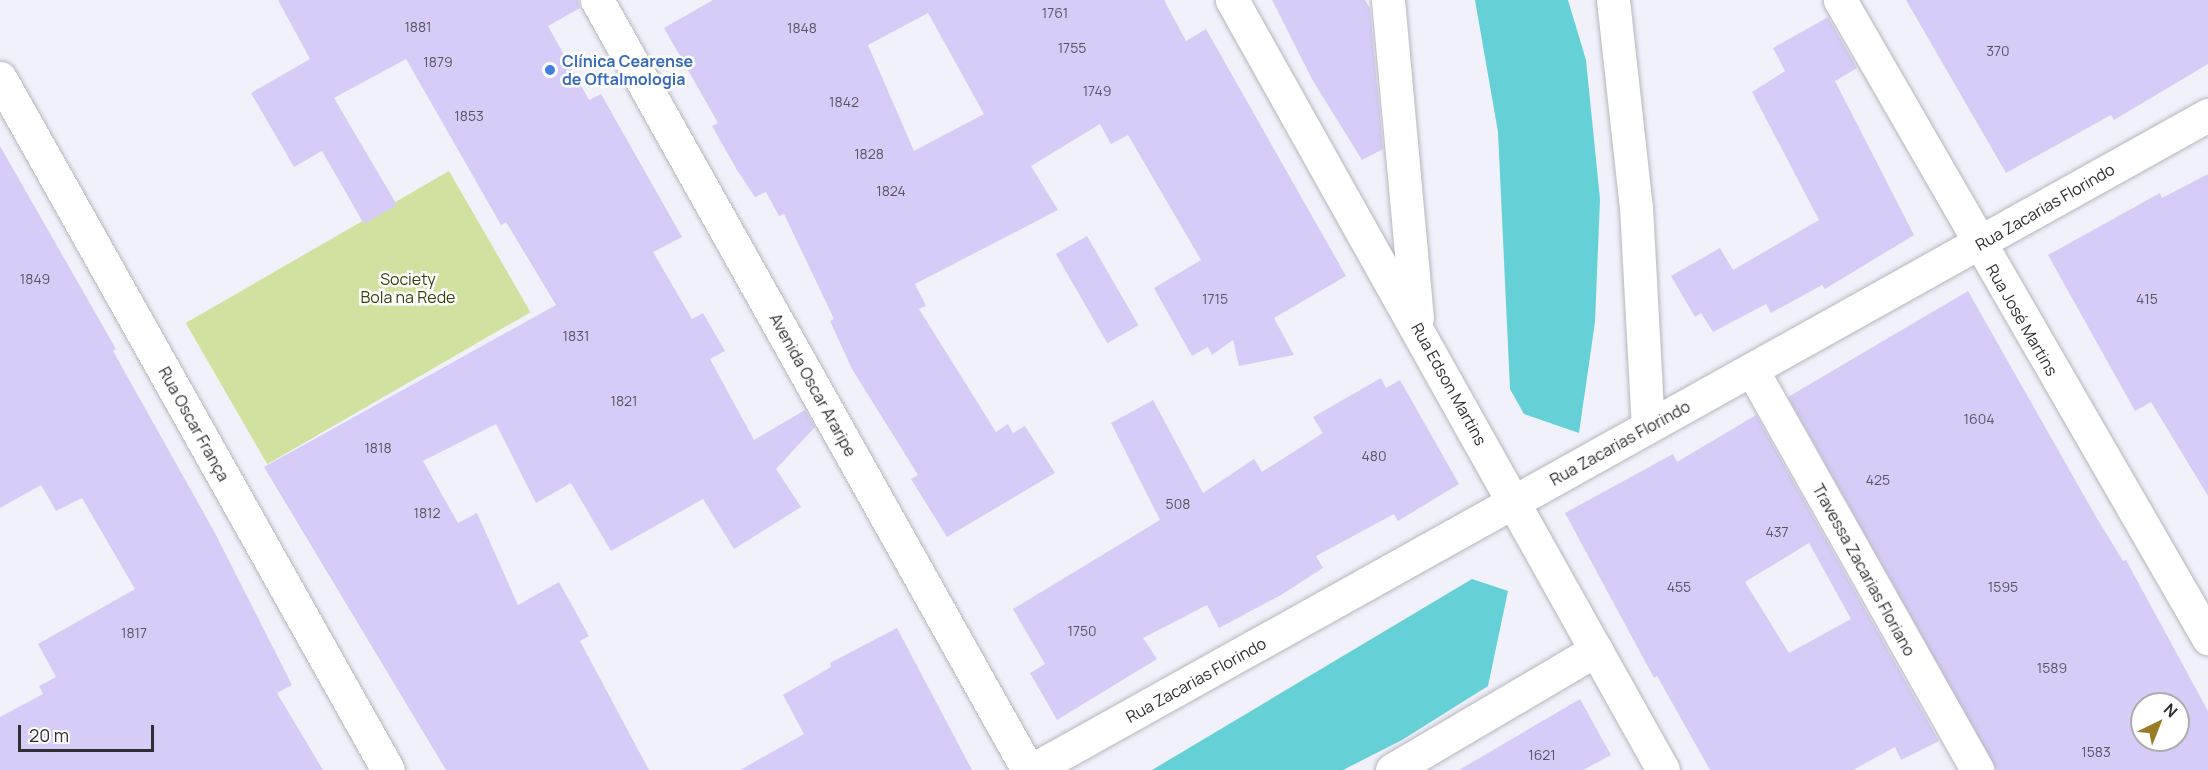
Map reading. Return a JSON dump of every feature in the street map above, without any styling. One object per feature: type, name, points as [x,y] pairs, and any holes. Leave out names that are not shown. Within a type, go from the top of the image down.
[{"type":"street","name":"Avenida Oscar Araripe","points":[[597,0],[1030,770]]},
{"type":"street","name":"Rua Edson Martins","points":[[1232,0],[1515,502],[1662,770]]},
{"type":"street","points":[[1388,0],[1418,330]]},
{"type":"street","points":[[1613,0],[1636,207],[1648,427]]},
{"type":"street","name":"Rua José Martins","points":[[1840,0],[1979,245],[2208,638]]},
{"type":"street","name":"Rua Oscar França","points":[[0,78],[388,770]]},
{"type":"street","name":"Rua Zacarias Florindo","points":[[1030,770],[1979,245],[2208,115]]},
{"type":"street","name":"Travessa Zacarias Floriano","points":[[1752,370],[1977,770]]},
{"type":"street","points":[[1392,770],[1596,650]]},
{"type":"green space","name":"Society Bola na Rede","points":[[449,171],[530,312],[267,464],[186,323]]},
{"type":"water","points":[[1475,0],[1568,0],[1586,60],[1600,199],[1595,322],[1579,433],[1524,414],[1510,389],[1498,132]]},
{"type":"water","points":[[1472,579],[1508,591],[1488,686],[1402,740],[1343,770],[1152,770]]},
{"type":"building","points":[[278,0],[578,0],[580,8],[548,26],[589,100],[601,94],[682,237],[653,252],[692,319],[703,313],[725,351],[710,359],[754,440],[805,410],[815,427],[776,469],[801,507],[734,549],[703,499],[611,551],[571,483],[536,503],[496,424],[423,461],[458,523],[477,513],[518,605],[559,582],[589,636],[580,641],[649,770],[446,770],[264,467],[556,305],[506,222],[501,225],[406,59],[334,98],[397,205],[364,224],[322,151],[294,167],[251,93],[310,59]]},
{"type":"building","points":[[713,0],[1164,0],[1186,41],[1206,29],[1346,276],[1274,318],[1294,355],[1239,366],[1233,340],[1212,355],[1208,347],[1192,356],[1154,288],[1201,260],[1128,135],[1111,144],[1100,124],[1031,166],[1058,210],[915,284],[926,306],[919,309],[996,432],[1008,424],[1013,433],[1025,426],[1055,473],[947,537],[911,479],[918,475],[852,369],[830,321],[834,319],[784,214],[779,216],[766,192],[755,197],[737,170],[712,126],[718,123],[664,28]],"holes":[[[928,13],[984,114],[914,151],[868,45]]]},
{"type":"building","points":[[1272,0],[1365,0],[1370,9],[1383,149],[1362,160],[1313,81]]},
{"type":"building","points":[[1906,0],[2208,0],[2208,64],[2114,120],[2111,115],[2006,173]]},
{"type":"building","points":[[1828,17],[1857,68],[1835,81],[1914,235],[1825,289],[1822,285],[1771,313],[1766,304],[1713,332],[1701,313],[1695,317],[1671,276],[1720,248],[1733,270],[1819,220],[1752,92],[1785,71],[1773,48]]},
{"type":"building","points":[[0,146],[116,349],[113,351],[215,533],[292,685],[277,693],[323,770],[0,770],[0,717],[43,694],[39,686],[56,677],[38,644],[135,589],[82,498],[56,511],[41,485],[0,508]]},
{"type":"building","points":[[2208,174],[2208,496],[2151,402],[2135,411],[2048,255],[2160,193],[2162,198]]},
{"type":"building","points":[[1087,236],[1138,325],[1107,343],[1056,254]]},
{"type":"building","points":[[1968,291],[2095,515],[2123,561],[2126,560],[2208,711],[2208,770],[1997,770],[1788,397]]},
{"type":"building","points":[[1381,378],[1386,388],[1400,380],[1459,484],[1398,521],[1394,514],[1316,556],[1323,568],[1281,595],[1219,628],[1207,605],[1143,638],[1157,659],[1057,720],[1030,673],[1045,664],[1013,609],[1160,520],[1111,423],[1153,400],[1203,493],[1254,459],[1262,472],[1323,433],[1313,417]]},
{"type":"building","points":[[1756,415],[1939,741],[1901,760],[1895,747],[1853,770],[1710,770],[1657,676],[1654,678],[1565,513],[1673,454],[1677,462]],"holes":[[[1809,543],[1851,619],[1789,653],[1745,582]]]},
{"type":"building","points":[[897,628],[972,770],[740,770],[804,734],[783,695],[831,667],[830,663]]},
{"type":"building","points":[[1580,699],[1611,755],[1583,770],[1459,770]]},
{"type":"place","name":"Clínica Cearense de Oftalmologia","points":[[550,70]]}]
